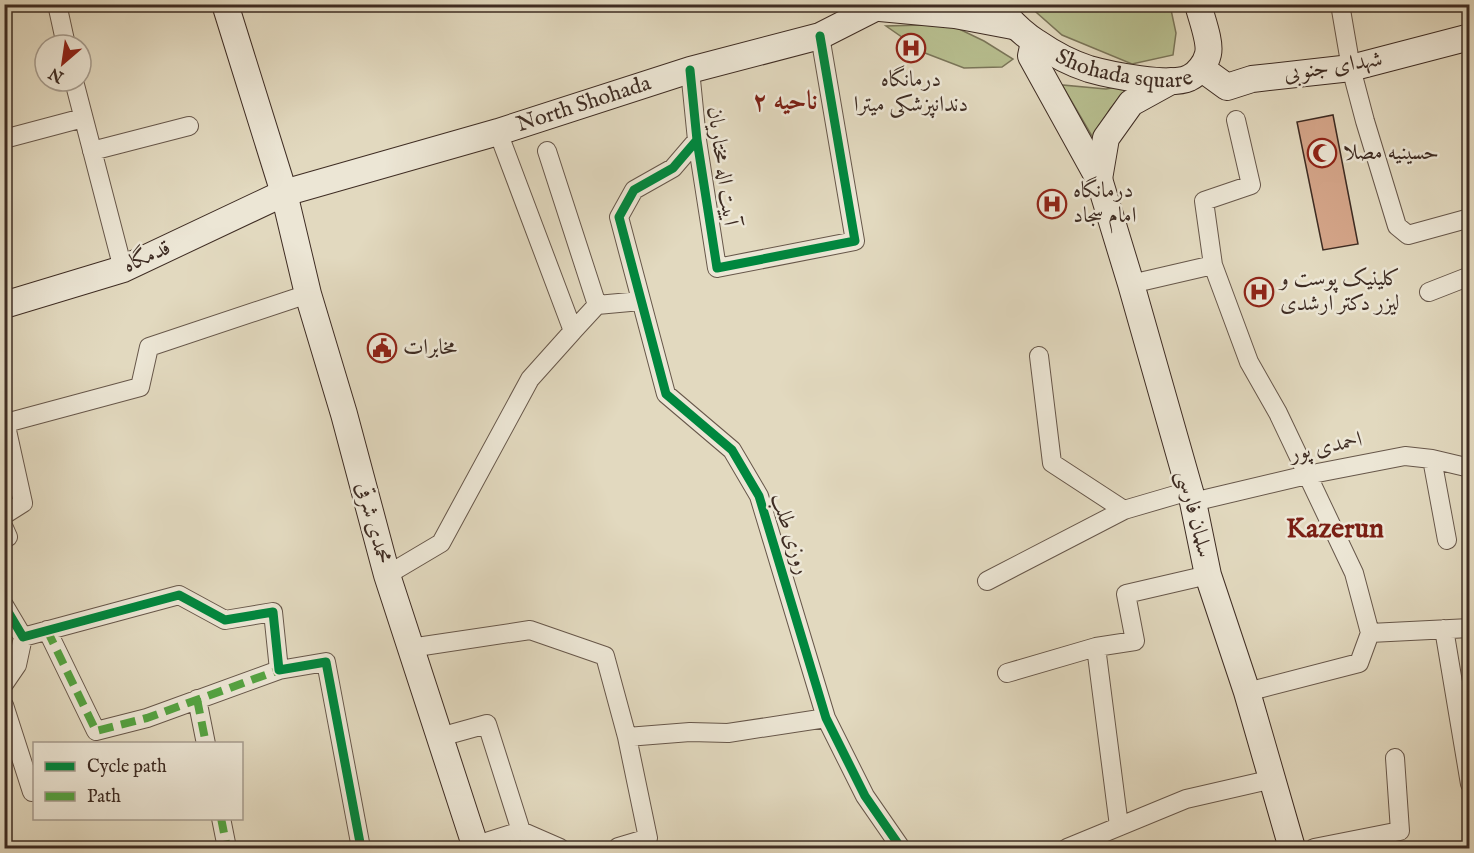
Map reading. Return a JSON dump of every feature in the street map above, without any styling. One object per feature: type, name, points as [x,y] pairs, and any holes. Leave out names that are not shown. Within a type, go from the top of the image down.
[{"type":"main road","name":"محمدی شرقی","points":[[225,4],[284,193],[308,294],[344,414],[387,575],[440,737],[473,848]]},
{"type":"main road","name":"Shohada square","points":[[996,4],[1013,26],[1034,42],[1061,57],[1089,69],[1129,78],[1171,81],[1189,78],[1203,67],[1208,54],[1209,46],[1198,4]]},
{"type":"main road","name":"North Shohada","points":[[284,193],[498,132],[690,70],[820,36],[882,6]]},
{"type":"main road","points":[[882,6],[955,15],[1013,26]]},
{"type":"main road","name":"شهدای جنوبی","points":[[1203,67],[1227,87],[1252,79],[1351,68],[1470,37]]},
{"type":"main road","name":"سلمان فارسی","points":[[1034,42],[1031,56],[1099,179],[1191,496],[1209,575],[1247,692],[1292,849]]},
{"type":"main road","name":"سلمان فارسی","points":[[1099,179],[1106,138],[1131,103],[1171,81]]},
{"type":"main road","name":"قدمگاه","points":[[4,304],[123,269],[284,193]]},
{"type":"street","points":[[57,4],[63,33]]},
{"type":"street","points":[[1340,4],[1351,68],[1396,226],[1408,235],[1470,218]]},
{"type":"street","name":"آییت اله مختاریان","points":[[690,70],[697,140],[717,268],[855,241],[820,36]]},
{"type":"street","points":[[77,93],[123,269]]},
{"type":"street","points":[[4,139],[83,118]]},
{"type":"street","points":[[1236,120],[1251,185],[1204,201],[1214,265],[1249,362],[1278,413],[1354,573],[1370,633],[1359,663],[1247,692]]},
{"type":"street","points":[[92,151],[189,126]]},
{"type":"street","points":[[498,132],[573,332]]},
{"type":"street","name":"روزی طلب","points":[[697,140],[673,168],[634,190],[619,217],[666,394],[732,450],[759,496],[826,718],[865,796],[901,849]]},
{"type":"street","points":[[547,151],[597,305]]},
{"type":"street","points":[[1131,284],[1214,265]]},
{"type":"street","points":[[1429,292],[1470,276]]},
{"type":"street","points":[[4,515],[23,503],[5,420],[140,387],[149,347],[308,294]]},
{"type":"street","points":[[387,575],[441,543],[530,380],[597,305],[641,301]]},
{"type":"street","points":[[1039,356],[1052,463],[1124,510]]},
{"type":"street","name":"احمدی پور","points":[[987,581],[1124,510],[1405,456],[1432,459],[1470,468]]},
{"type":"street","points":[[1432,459],[1447,540]]},
{"type":"street","points":[[4,528],[8,537],[4,538]]},
{"type":"street","points":[[1007,673],[1096,647],[1135,641],[1126,594],[1209,575]]},
{"type":"street","points":[[23,637],[179,595],[225,620],[273,612],[279,670]]},
{"type":"street","points":[[4,605],[23,637],[17,665],[4,684]]},
{"type":"street","points":[[1370,633],[1470,628]]},
{"type":"street","points":[[1444,629],[1470,784]]},
{"type":"street","points":[[47,630],[96,731],[147,718],[279,670],[326,662],[361,849]]},
{"type":"street","points":[[410,648],[530,630],[605,656],[627,737],[648,838],[616,848]]},
{"type":"street","points":[[1096,647],[1119,826]]},
{"type":"street","points":[[197,699],[206,742]]},
{"type":"street","points":[[4,705],[32,792]]},
{"type":"street","points":[[627,737],[690,732],[728,733],[826,718]]},
{"type":"street","points":[[440,737],[487,724],[521,831]]},
{"type":"street","points":[[1314,849],[1402,840],[1395,758]]},
{"type":"street","points":[[1067,849],[1186,799],[1273,779]]},
{"type":"street","points":[[221,820],[227,849]]},
{"type":"street","points":[[473,848],[521,831],[560,849]]},
{"type":"green space","points":[[1028,5],[1170,5],[1176,33],[1173,55],[1132,64],[1062,35]]},
{"type":"green space","points":[[886,26],[955,27],[1013,59],[1002,67],[964,68],[925,53]]},
{"type":"green space","points":[[1137,83],[1110,108],[1102,123],[1096,143],[1062,85],[1106,89]]},
{"type":"building","name":"حسینیه مصلا","points":[[1333,115],[1358,244],[1323,250],[1297,122]]},
{"type":"marked path","points":[[47,630],[96,731],[147,718],[279,670]]},
{"type":"marked path","points":[[197,699],[206,742]]},
{"type":"marked path","points":[[221,820],[227,848]]},
{"type":"cycle path","points":[[690,70],[697,140],[717,268],[855,241],[820,36]]},
{"type":"cycle path","points":[[697,140],[673,168],[634,190],[619,217],[666,394],[732,450],[759,496],[826,718],[865,796],[901,848]]},
{"type":"cycle path","points":[[4,605],[23,637],[179,595],[225,620],[273,612],[279,670],[326,662],[361,848]]},
{"type":"place","name":"درمانگاه دندانپزشکی میترا","points":[[911,48]]},
{"type":"place","name":"حسینیه مصلا","points":[[1322,153]]},
{"type":"place","name":"درمانگاه امام سجاد","points":[[1052,204]]},
{"type":"place","name":"کلینیک پوست و لیزر دکتر ارشدی","points":[[1259,292]]},
{"type":"place","name":"مخابرات","points":[[382,348]]},
{"type":"district","name":"ناحیه ۲","points":[[785,101]]},
{"type":"district","name":"Kazerun","points":[[1335,529]]}]
